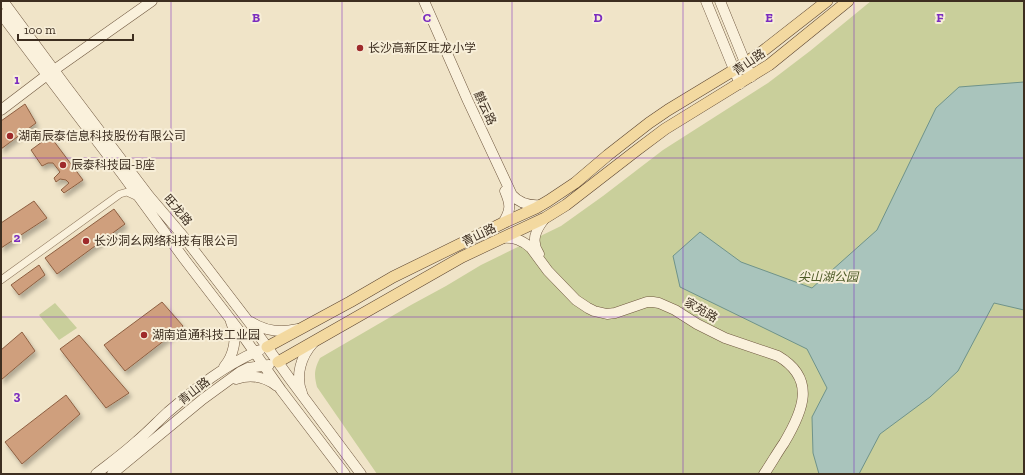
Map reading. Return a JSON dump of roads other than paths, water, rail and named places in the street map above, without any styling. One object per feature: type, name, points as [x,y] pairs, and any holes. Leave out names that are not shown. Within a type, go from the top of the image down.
[{"type":"main road","name":"旺龙路","points":[[3,1],[49,71],[122,174],[281,390],[345,474]]},
{"type":"main road","points":[[1,105],[146,1]]},
{"type":"main road","points":[[1,110],[49,71],[152,1]]},
{"type":"main road","name":"麒云路","points":[[420,1],[509,200],[510,210],[503,223]]},
{"type":"main road","name":"麒云路","points":[[424,1],[512,196],[516,200],[526,204],[541,205]]},
{"type":"main road","points":[[706,1],[740,84]]},
{"type":"main road","points":[[720,1],[751,77]]},
{"type":"main road","name":"青山路","points":[[96,474],[137,441],[168,412],[221,371],[240,359],[267,347],[394,277],[541,205],[560,194],[649,123],[745,64],[827,1]]},
{"type":"main road","name":"青山路","points":[[112,474],[203,399],[240,372],[248,368],[278,362],[462,257],[545,218],[566,205],[665,129],[769,65],[848,1]]},
{"type":"main road","name":"旺龙路","points":[[1,14],[183,236],[361,474]]},
{"type":"main road","name":"家苑路","points":[[545,218],[538,227],[534,239],[536,250],[550,269],[580,298],[595,308],[604,310],[615,309],[646,298],[654,298],[677,306],[699,321],[726,335],[779,353],[787,357],[793,363],[798,369],[806,389],[805,406],[796,428],[768,474]]},
{"type":"main road","name":"家苑路","points":[[502,238],[508,237],[518,239],[531,248],[548,271],[576,300],[594,311],[607,314],[615,313],[647,302],[659,303],[675,310],[697,324],[718,334],[785,360],[799,376],[803,389],[802,405],[793,426],[764,474]]},
{"type":"main road","points":[[242,313],[258,326],[271,331],[286,331],[308,325]]},
{"type":"main road","points":[[221,371],[230,360],[234,343],[232,324],[227,315]]},
{"type":"main road","points":[[305,398],[301,390],[300,382],[301,362],[309,347],[317,339]]},
{"type":"main road","points":[[221,386],[233,380],[248,376],[268,381],[281,390]]},
{"type":"street","points":[[1,276],[121,189],[124,177],[122,174]]},
{"type":"street","points":[[1,280],[120,194],[126,192],[141,199]]},
{"type":"water","points":[[1024,82],[1024,310],[994,303],[958,371],[930,397],[880,434],[859,474],[819,474],[813,453],[812,417],[827,388],[807,349],[680,287],[673,256],[700,232],[741,262],[812,288],[877,230],[936,108],[959,87]]},
{"type":"place","name":"长沙高新区旺龙小学","points":[[360,48]]},
{"type":"place","name":"湖南辰泰信息科技股份有限公司","points":[[10,136]]},
{"type":"place","name":"辰泰科技园-B座","points":[[63,165]]},
{"type":"place","name":"长沙洞幺网络科技有限公司","points":[[86,241]]},
{"type":"place","name":"湖南道通科技工业园","points":[[144,335]]},
{"type":"park label","name":"尖山湖公园","points":[[828,277]]}]
